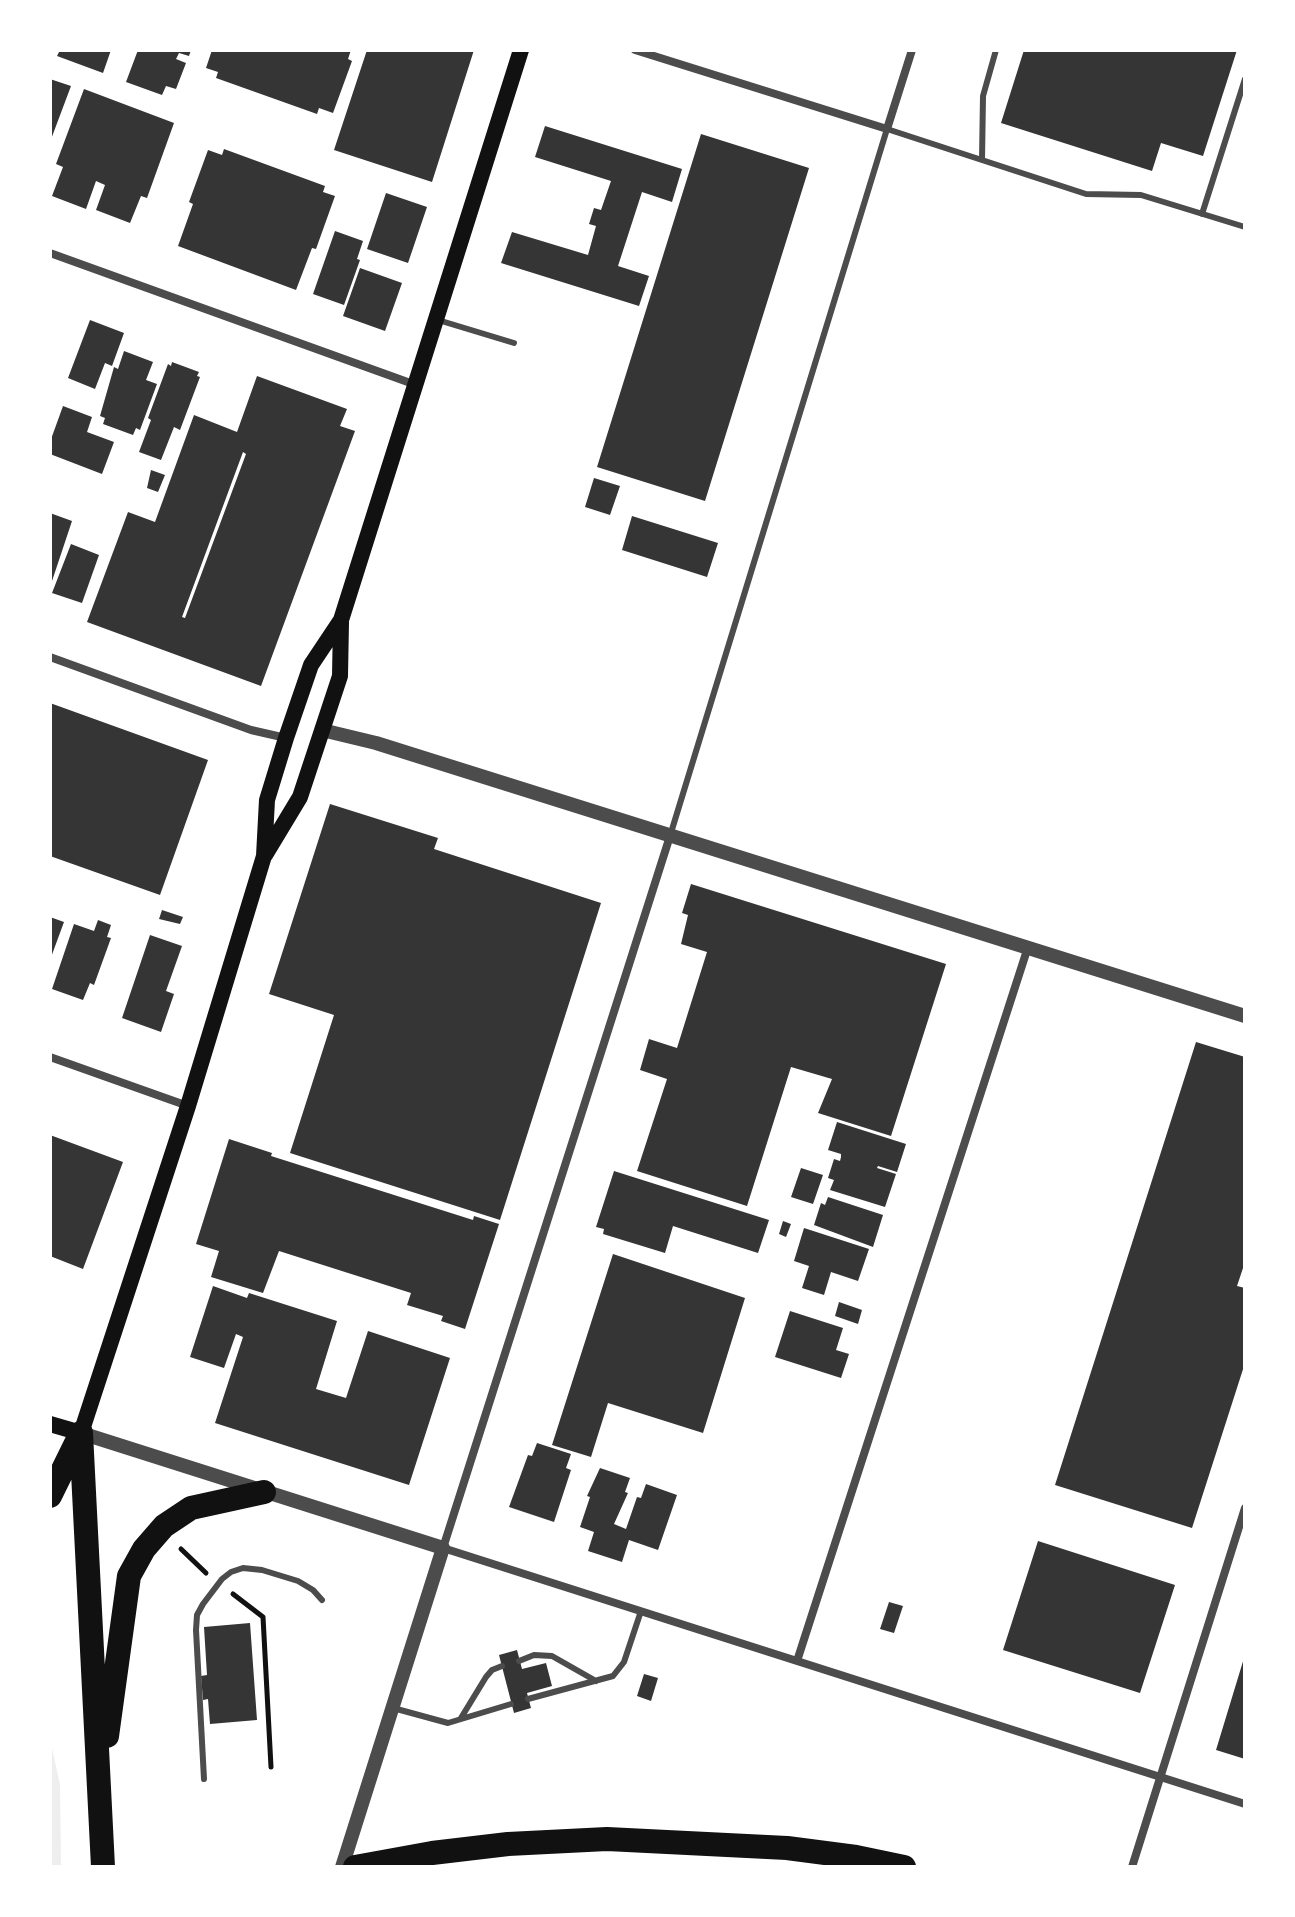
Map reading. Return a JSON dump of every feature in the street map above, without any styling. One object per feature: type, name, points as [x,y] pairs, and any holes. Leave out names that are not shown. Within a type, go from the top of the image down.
[{"type":"highway","points":[[50,1496],[81,1433]]},
{"type":"highway","points":[[81,1433],[103,1867]]},
{"type":"highway","points":[[100,1790],[129,1576],[136,1562],[164,1526],[191,1508],[264,1492]]},
{"type":"highway","points":[[355,1867],[508,1844],[607,1839],[787,1848],[904,1867]]},
{"type":"main road","points":[[50,1424],[81,1433],[188,1106],[264,856],[267,800],[286,738],[311,665],[341,620],[521,50]]},
{"type":"main road","points":[[264,856],[300,797],[340,676],[341,620]]},
{"type":"street","points":[[635,50],[887,129],[912,50]]},
{"type":"street","points":[[50,253],[416,385]]},
{"type":"street","points":[[50,657],[251,730],[286,738]]},
{"type":"street","points":[[322,730],[376,743],[1245,1016]]},
{"type":"street","points":[[342,1867],[670,836]]},
{"type":"street","points":[[797,1661],[1028,947]]},
{"type":"street","points":[[50,1057],[188,1106]]},
{"type":"street","points":[[81,1433],[1245,1804]]},
{"type":"street","points":[[1132,1867],[1245,1508]]},
{"type":"lane","points":[[982,160],[983,96],[996,50]]},
{"type":"lane","points":[[1202,214],[1245,79]]},
{"type":"lane","points":[[670,836],[887,129],[1086,194],[1141,195],[1245,227]]},
{"type":"lane","points":[[434,319],[514,343]]},
{"type":"lane","points":[[204,1779],[196,1630],[197,1615],[203,1604],[231,1572],[243,1568],[262,1570],[298,1581],[322,1600]]},
{"type":"lane","points":[[528,1699],[613,1676],[624,1662],[641,1611]]},
{"type":"lane","points":[[519,1661],[534,1655],[552,1656],[596,1681]]},
{"type":"lane","points":[[459,1720],[486,1677],[502,1666]]},
{"type":"lane","points":[[393,1708],[439,1722],[459,1720],[511,1704]]},
{"type":"path","points":[[181,1549],[218,1584],[263,1617],[271,1767]]},
{"type":"shaded area","points":[[50,1739],[60,1785],[61,1867],[50,1867]]},
{"type":"building","points":[[60,50],[111,50],[103,73],[57,56]]},
{"type":"building","points":[[138,50],[191,50],[189,56],[179,53],[176,59],[186,63],[176,89],[166,86],[162,95],[126,82]]},
{"type":"building","points":[[212,50],[351,50],[348,59],[352,61],[333,113],[319,108],[317,114],[216,78],[218,72],[206,68]]},
{"type":"building","points":[[367,50],[474,50],[432,182],[334,150]]},
{"type":"building","points":[[1024,50],[1237,50],[1203,156],[1161,143],[1152,171],[1001,123]]},
{"type":"building","points":[[50,79],[71,86],[50,142]]},
{"type":"building","points":[[84,89],[174,123],[147,198],[141,196],[130,223],[96,210],[105,185],[96,181],[86,209],[52,196],[63,167],[56,164]]},
{"type":"building","points":[[545,126],[682,169],[672,202],[642,192],[618,266],[649,276],[639,306],[501,263],[512,232],[588,255],[596,226],[589,224],[594,208],[601,210],[611,181],[535,157]]},
{"type":"building","points":[[701,134],[809,168],[705,501],[597,467]]},
{"type":"building","points":[[224,149],[325,186],[323,192],[335,196],[316,249],[312,248],[296,290],[178,246],[193,204],[189,202],[208,150],[222,155]]},
{"type":"building","points":[[386,193],[427,207],[408,263],[367,249]]},
{"type":"building","points":[[335,231],[363,241],[357,259],[360,260],[344,305],[313,294]]},
{"type":"building","points":[[360,268],[402,283],[385,331],[343,316]]},
{"type":"building","points":[[90,320],[124,333],[112,366],[105,363],[95,389],[68,378]]},
{"type":"building","points":[[124,351],[153,362],[146,380],[157,384],[140,430],[136,428],[133,435],[103,424],[105,418],[100,416],[114,367],[118,369]]},
{"type":"building","points":[[172,362],[199,372],[197,376],[200,377],[180,430],[174,427],[161,460],[139,452],[151,420],[148,418],[168,364],[171,366]]},
{"type":"building","points":[[257,376],[347,409],[340,426],[355,431],[261,686],[87,622],[128,512],[155,522],[194,415],[237,432]],"holes":[[[243,452],[246,454],[185,618],[182,617]]]},
{"type":"building","points":[[63,406],[92,417],[87,432],[114,442],[102,474],[50,454],[50,442]]},
{"type":"building","points":[[151,470],[165,475],[158,492],[147,488]]},
{"type":"building","points":[[594,478],[620,486],[610,515],[585,507]]},
{"type":"building","points":[[50,513],[72,521],[50,587]]},
{"type":"building","points":[[632,516],[718,543],[707,577],[622,550]]},
{"type":"building","points":[[71,544],[99,555],[82,603],[52,593]]},
{"type":"building","points":[[50,703],[208,760],[160,895],[50,856]]},
{"type":"building","points":[[330,804],[438,838],[434,849],[601,903],[500,1220],[290,1153],[334,1015],[269,994]]},
{"type":"building","points":[[691,884],[946,964],[891,1136],[818,1113],[832,1079],[791,1067],[747,1206],[637,1171],[667,1079],[640,1070],[649,1039],[677,1048],[707,952],[681,944],[688,915],[682,913]]},
{"type":"building","points":[[162,910],[183,917],[180,924],[159,919]]},
{"type":"building","points":[[50,917],[64,922],[50,960]]},
{"type":"building","points":[[98,920],[111,925],[107,937],[111,938],[94,985],[90,983],[83,1000],[52,989],[74,924],[94,931]]},
{"type":"building","points":[[150,935],[182,946],[166,991],[174,994],[161,1032],[122,1018]]},
{"type":"building","points":[[1196,1042],[1245,1057],[1245,1262],[1237,1286],[1245,1288],[1245,1363],[1192,1528],[1055,1485]]},
{"type":"building","points":[[837,1122],[906,1144],[897,1172],[877,1168],[896,1174],[885,1207],[830,1190],[834,1180],[828,1178],[834,1159],[840,1161],[841,1157],[841,1154],[828,1150]]},
{"type":"building","points":[[50,1135],[123,1162],[83,1269],[50,1256]]},
{"type":"building","points":[[229,1139],[272,1153],[271,1156],[473,1220],[474,1216],[499,1224],[465,1329],[441,1321],[443,1316],[407,1305],[411,1293],[279,1251],[263,1293],[211,1277],[219,1251],[196,1244]]},
{"type":"building","points":[[801,1168],[823,1175],[813,1204],[791,1197]]},
{"type":"building","points":[[614,1171],[769,1220],[758,1253],[673,1226],[665,1253],[603,1234],[604,1229],[596,1227]]},
{"type":"building","points":[[828,1197],[883,1215],[873,1247],[814,1225],[821,1203],[825,1205]]},
{"type":"building","points":[[783,1221],[791,1224],[786,1237],[779,1234]]},
{"type":"building","points":[[804,1228],[869,1249],[858,1281],[831,1272],[824,1295],[802,1288],[809,1266],[794,1261]]},
{"type":"building","points":[[613,1254],[745,1298],[703,1433],[608,1403],[591,1457],[552,1445]]},
{"type":"building","points":[[213,1286],[247,1298],[249,1293],[337,1321],[316,1389],[346,1398],[368,1331],[450,1358],[409,1485],[215,1423],[243,1337],[236,1334],[224,1368],[190,1357]]},
{"type":"building","points":[[839,1302],[862,1310],[858,1324],[835,1316]]},
{"type":"building","points":[[790,1311],[843,1328],[836,1350],[849,1354],[841,1378],[775,1357]]},
{"type":"building","points":[[537,1443],[571,1454],[566,1468],[571,1470],[554,1522],[509,1507],[528,1455],[532,1456]]},
{"type":"building","points":[[600,1468],[630,1478],[625,1492],[628,1493],[614,1524],[626,1529],[637,1497],[641,1498],[646,1484],[677,1495],[658,1550],[629,1540],[622,1562],[588,1551],[594,1532],[580,1527],[590,1497],[587,1496]]},
{"type":"building","points":[[1038,1541],[1175,1585],[1140,1693],[1003,1650]]},
{"type":"building","points":[[889,1602],[903,1606],[894,1633],[880,1629]]},
{"type":"building","points":[[250,1623],[257,1720],[210,1724],[208,1699],[203,1700],[201,1676],[207,1675],[204,1627]]},
{"type":"building","points":[[517,1650],[522,1669],[546,1663],[552,1686],[527,1693],[531,1708],[514,1713],[499,1655]]},
{"type":"building","points":[[1245,1658],[1245,1759],[1216,1750]]},
{"type":"building","points":[[644,1674],[658,1678],[651,1701],[637,1696]]}]
